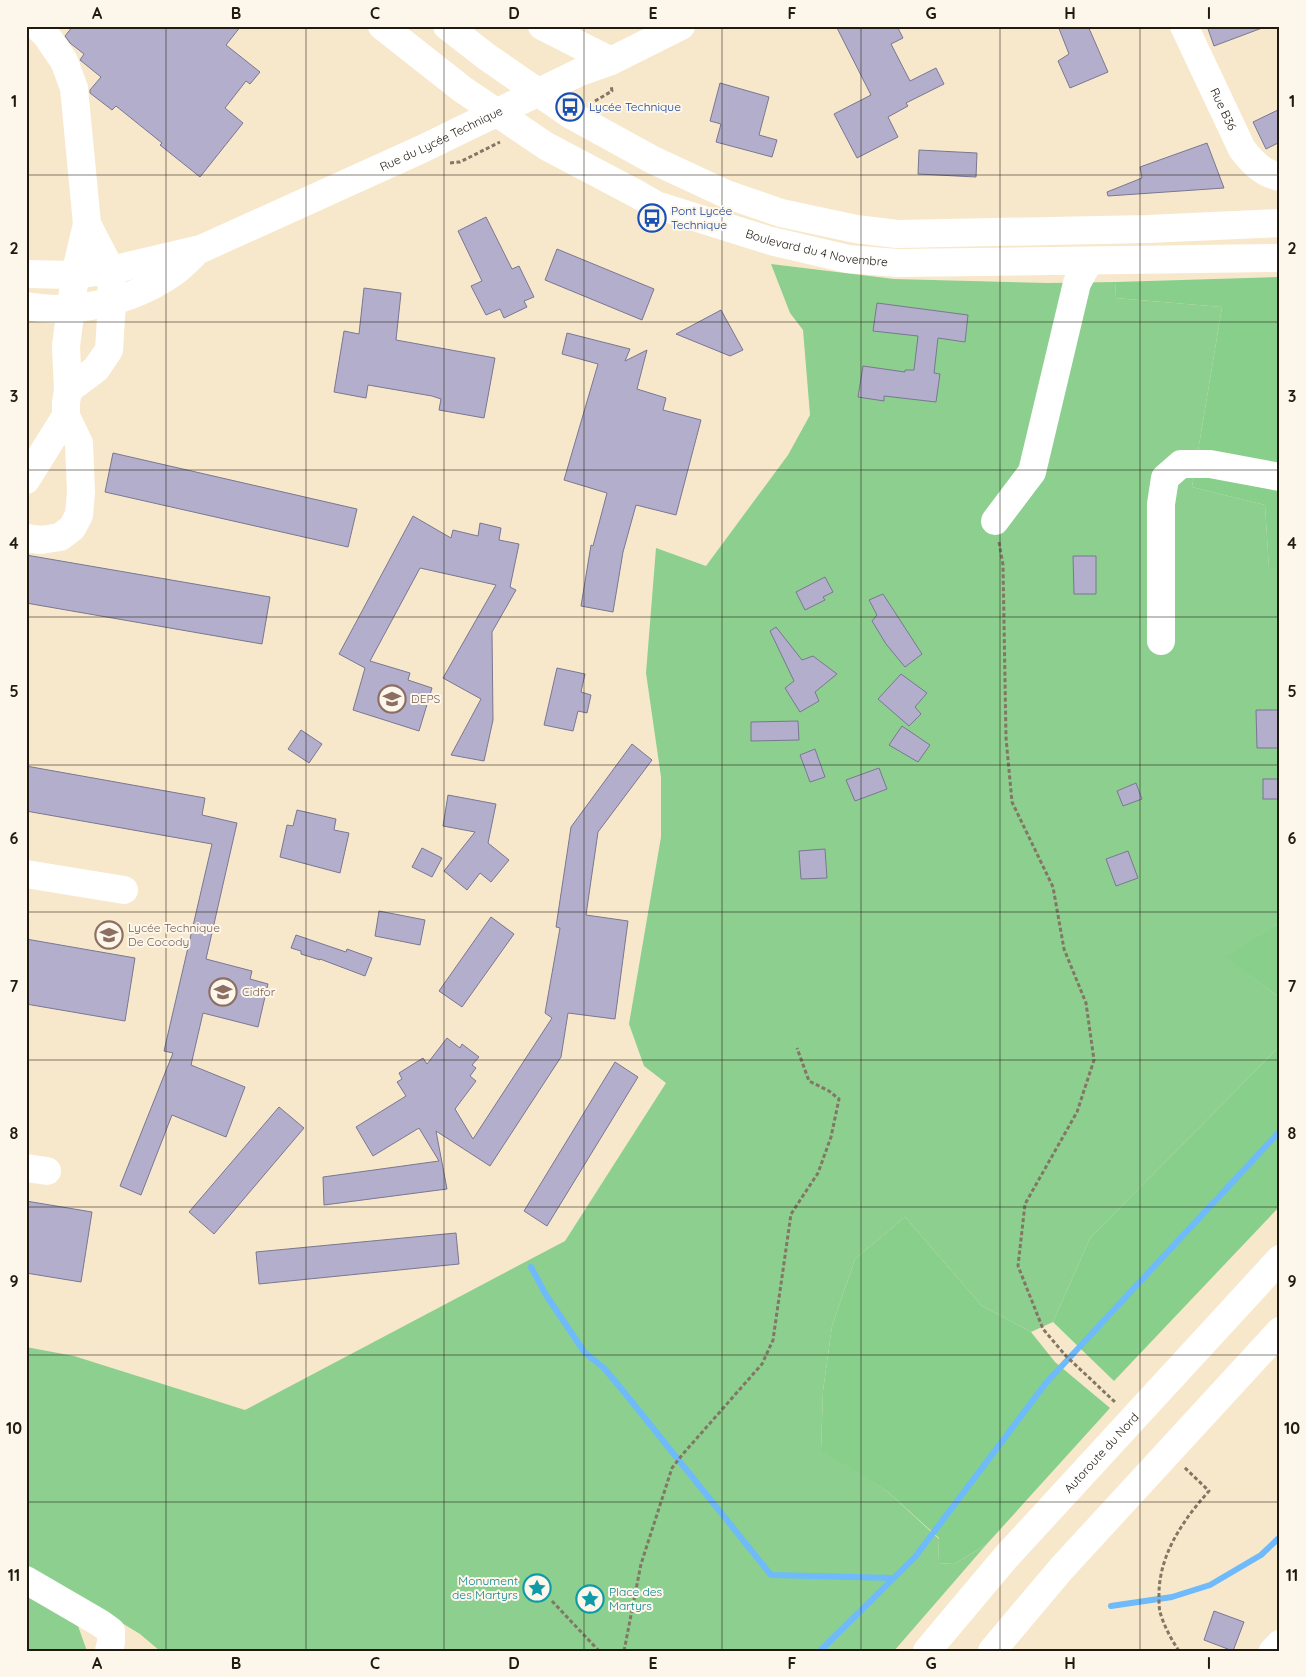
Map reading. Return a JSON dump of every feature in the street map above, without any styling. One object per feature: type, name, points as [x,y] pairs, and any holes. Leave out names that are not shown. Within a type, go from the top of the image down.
[{"type":"main road","points":[[26,538],[41,540],[60,537],[72,528],[79,515],[82,492],[79,443],[67,403],[66,346],[70,309],[75,275],[87,224],[74,88],[64,61],[46,34],[37,26]]},
{"type":"main road","name":"Boulevard du 4 Novembre","points":[[382,26],[462,89],[546,146],[656,205],[771,241],[848,259],[905,263],[1280,258]]},
{"type":"main road","points":[[447,26],[487,57],[571,115],[653,160],[726,194],[781,213],[856,229],[897,234],[1148,229],[1280,223]]},
{"type":"main road","points":[[542,26],[611,61]]},
{"type":"main road","name":"Rue du Lycée Technique","points":[[201,249],[438,141],[580,72],[611,61],[681,26]]},
{"type":"main road","name":"Rue B36","points":[[1184,26],[1242,149],[1255,165],[1269,174],[1280,177]]},
{"type":"main road","points":[[26,480],[67,403],[96,369],[108,350],[112,302],[111,270],[87,224]]},
{"type":"main road","points":[[26,274],[75,275],[111,270],[201,249]]},
{"type":"main road","points":[[26,306],[70,309],[112,302],[170,275],[201,249]]},
{"type":"main road","points":[[995,521],[1032,472],[1077,283],[1089,261]]},
{"type":"main road","points":[[1161,641],[1161,504],[1165,478],[1181,464],[1210,464],[1280,477]]},
{"type":"main road","points":[[26,874],[124,890]]},
{"type":"main road","name":"Autoroute du Nord","points":[[927,1651],[1006,1557],[1280,1259]]},
{"type":"main road","points":[[992,1651],[1061,1569],[1280,1331]]},
{"type":"main road","points":[[1013,1651],[1061,1569]]},
{"type":"main road","points":[[26,1580],[100,1623],[111,1632],[109,1651]]},
{"type":"main road","points":[[1273,1651],[1280,1644]]},
{"type":"path","points":[[995,521],[1003,565],[1006,738],[1012,802],[1053,887],[1064,949],[1086,1003],[1094,1060],[1077,1112],[1025,1204],[1018,1266],[1043,1329]]},
{"type":"path","points":[[624,1651],[642,1564],[672,1468],[762,1364],[773,1340],[791,1214],[818,1173],[831,1137],[839,1099],[829,1091],[809,1082],[797,1048]]},
{"type":"path","points":[[1178,1651],[1159,1611],[1158,1582],[1176,1534],[1206,1495]]},
{"type":"path","points":[[552,1601],[599,1651]]},
{"type":"green space","points":[[771,264],[894,279],[1048,283],[1116,282],[1115,298],[1222,307],[1192,487],[1265,505],[1269,568],[1280,569],[1280,922],[1226,957],[1280,998],[1280,1046],[1090,1238],[1053,1322],[1031,1332],[982,1306],[905,1217],[855,1259],[832,1326],[823,1391],[821,1449],[888,1492],[939,1539],[938,1563],[954,1564],[986,1545],[894,1651],[160,1651],[140,1634],[26,1565],[26,1347],[74,1356],[245,1410],[565,1241],[666,1083],[644,1066],[629,1024],[661,837],[661,777],[646,673],[656,548],[706,566],[788,455],[810,415],[803,330],[790,313]]},
{"type":"green space","points":[[1280,277],[1280,569],[1269,569],[1265,505],[1192,487],[1222,307],[1115,298],[1116,282]]},
{"type":"green space","points":[[1280,922],[1280,998],[1225,957]]},
{"type":"green space","points":[[1280,1046],[1280,1206],[1114,1381],[1053,1322],[1090,1238]]},
{"type":"green space","points":[[905,1217],[982,1306],[1031,1332],[1055,1362],[1110,1408],[986,1545],[954,1564],[938,1563],[939,1538],[888,1492],[821,1450],[823,1391],[832,1326],[855,1259]]},
{"type":"green space","points":[[26,1594],[78,1626],[87,1651],[26,1651]]},
{"type":"building","points":[[73,26],[241,26],[226,45],[260,72],[250,84],[246,81],[225,108],[243,123],[200,177],[116,106],[112,110],[90,93],[90,90],[101,77],[80,60],[84,54],[70,43],[65,36]]},
{"type":"building","points":[[836,26],[897,26],[903,38],[891,44],[910,81],[936,68],[944,84],[906,103],[908,106],[888,117],[898,137],[857,158],[834,114],[871,95]]},
{"type":"building","points":[[1058,26],[1088,26],[1108,72],[1070,88],[1058,61],[1069,54]]},
{"type":"building","points":[[1207,26],[1262,26],[1262,28],[1214,46]]},
{"type":"building","points":[[720,83],[769,97],[759,135],[777,140],[772,157],[716,142],[721,124],[710,121]]},
{"type":"building","points":[[1280,109],[1280,142],[1266,149],[1253,122]]},
{"type":"building","points":[[1207,143],[1224,188],[1108,196],[1107,192],[1142,178],[1140,167]]},
{"type":"building","points":[[919,150],[977,153],[976,177],[918,174]]},
{"type":"building","points":[[486,217],[512,269],[519,266],[534,297],[524,301],[527,307],[504,318],[500,309],[486,315],[471,286],[482,281],[458,231]]},
{"type":"building","points":[[557,249],[654,289],[642,320],[545,280]]},
{"type":"building","points":[[364,288],[401,293],[396,340],[495,358],[484,418],[439,410],[441,399],[432,396],[368,385],[366,398],[334,392],[344,331],[359,334]]},
{"type":"building","points":[[877,303],[968,315],[965,342],[938,338],[934,373],[940,374],[936,402],[884,396],[884,401],[858,397],[863,366],[905,372],[905,370],[914,370],[918,336],[873,331]]},
{"type":"building","points":[[721,310],[743,350],[730,356],[676,334]]},
{"type":"building","points":[[567,333],[630,349],[625,361],[647,350],[637,389],[666,398],[663,410],[701,420],[676,515],[636,505],[623,552],[613,612],[581,606],[591,545],[593,546],[607,493],[564,480],[598,364],[562,354]]},
{"type":"building","points":[[113,453],[357,509],[348,547],[105,492]]},
{"type":"building","points":[[413,516],[451,538],[453,530],[478,536],[480,523],[501,528],[499,540],[519,544],[510,587],[516,590],[492,632],[493,720],[484,761],[451,755],[481,699],[443,678],[496,585],[420,568],[370,661],[410,673],[408,680],[432,688],[419,731],[353,710],[365,668],[339,654]]},
{"type":"building","points":[[26,555],[270,597],[262,644],[26,603]]},
{"type":"building","points":[[1073,556],[1096,556],[1096,594],[1074,594]]},
{"type":"building","points":[[825,577],[833,592],[823,597],[825,600],[805,610],[796,592]]},
{"type":"building","points":[[883,594],[922,654],[905,667],[886,644],[872,621],[877,615],[869,600]]},
{"type":"building","points":[[776,627],[802,660],[813,656],[837,674],[815,692],[819,701],[800,712],[785,688],[794,681],[770,631]]},
{"type":"building","points":[[557,668],[585,674],[581,692],[591,695],[587,713],[578,711],[573,731],[544,725]]},
{"type":"building","points":[[901,674],[927,693],[915,707],[921,714],[909,726],[878,699]]},
{"type":"building","points":[[1256,710],[1280,710],[1280,748],[1257,748]]},
{"type":"building","points":[[798,721],[799,740],[751,741],[751,722]]},
{"type":"building","points":[[902,726],[930,745],[918,762],[889,745]]},
{"type":"building","points":[[301,730],[322,744],[309,763],[288,749]]},
{"type":"building","points":[[632,744],[652,760],[598,832],[586,915],[628,921],[615,1019],[568,1013],[561,1057],[490,1166],[436,1131],[447,1189],[324,1205],[323,1177],[439,1161],[419,1128],[373,1156],[356,1127],[406,1096],[397,1082],[402,1079],[399,1073],[423,1058],[427,1064],[447,1038],[460,1048],[462,1044],[479,1057],[472,1065],[476,1068],[470,1076],[476,1081],[455,1109],[473,1139],[552,1018],[545,1013],[560,928],[556,927],[571,827]]},
{"type":"building","points":[[815,749],[825,777],[810,782],[800,755]]},
{"type":"building","points":[[26,766],[205,798],[202,815],[237,823],[206,959],[252,971],[250,979],[268,984],[258,1027],[203,1013],[191,1065],[245,1087],[226,1137],[172,1115],[141,1195],[120,1186],[173,1053],[164,1051],[212,844],[26,811]]},
{"type":"building","points":[[879,768],[887,789],[855,801],[846,780]]},
{"type":"building","points":[[1263,779],[1280,779],[1280,799],[1263,799]]},
{"type":"building","points":[[1136,783],[1142,799],[1123,806],[1117,791]]},
{"type":"building","points":[[448,795],[496,804],[488,843],[509,860],[491,882],[480,873],[467,890],[444,871],[475,832],[443,826]]},
{"type":"building","points":[[297,810],[336,819],[334,830],[349,833],[340,873],[280,857],[287,825],[293,826]]},
{"type":"building","points":[[422,848],[442,858],[432,877],[412,867]]},
{"type":"building","points":[[825,849],[827,878],[801,879],[799,851]]},
{"type":"building","points":[[1128,851],[1138,878],[1116,886],[1106,859]]},
{"type":"building","points":[[379,911],[425,920],[420,945],[375,936]]},
{"type":"building","points":[[491,917],[514,934],[462,1007],[439,991]]},
{"type":"building","points":[[296,935],[346,952],[347,949],[372,958],[365,976],[301,954],[301,951],[291,948]]},
{"type":"building","points":[[26,939],[135,958],[125,1021],[26,1004]]},
{"type":"building","points":[[615,1062],[638,1077],[547,1226],[524,1211]]},
{"type":"building","points":[[279,1107],[304,1128],[214,1234],[189,1212]]},
{"type":"building","points":[[26,1201],[92,1212],[81,1282],[26,1273]]},
{"type":"building","points":[[456,1233],[459,1264],[259,1284],[256,1252]]},
{"type":"building","points":[[1214,1611],[1244,1622],[1233,1651],[1204,1640]]},
{"type":"waterway","points":[[820,1651],[915,1557],[1046,1383],[1280,1131]]},
{"type":"waterway","points":[[531,1267],[546,1295],[585,1353],[604,1368],[771,1575],[894,1578]]},
{"type":"waterway","points":[[1111,1606],[1172,1597],[1210,1585],[1261,1555],[1280,1537]]},
{"type":"place","name":"Lycée Technique","points":[[570,107]]},
{"type":"place","name":"Pont Lycée Technique","points":[[652,218]]},
{"type":"place","name":"DEPS","points":[[392,699]]},
{"type":"place","name":"Lycée Technique De Cocody","points":[[109,935]]},
{"type":"place","name":"Cidfor","points":[[223,992]]},
{"type":"place","name":"Monument des Martyrs","points":[[537,1588]]},
{"type":"place","name":"Place des Martyrs","points":[[590,1599]]}]
